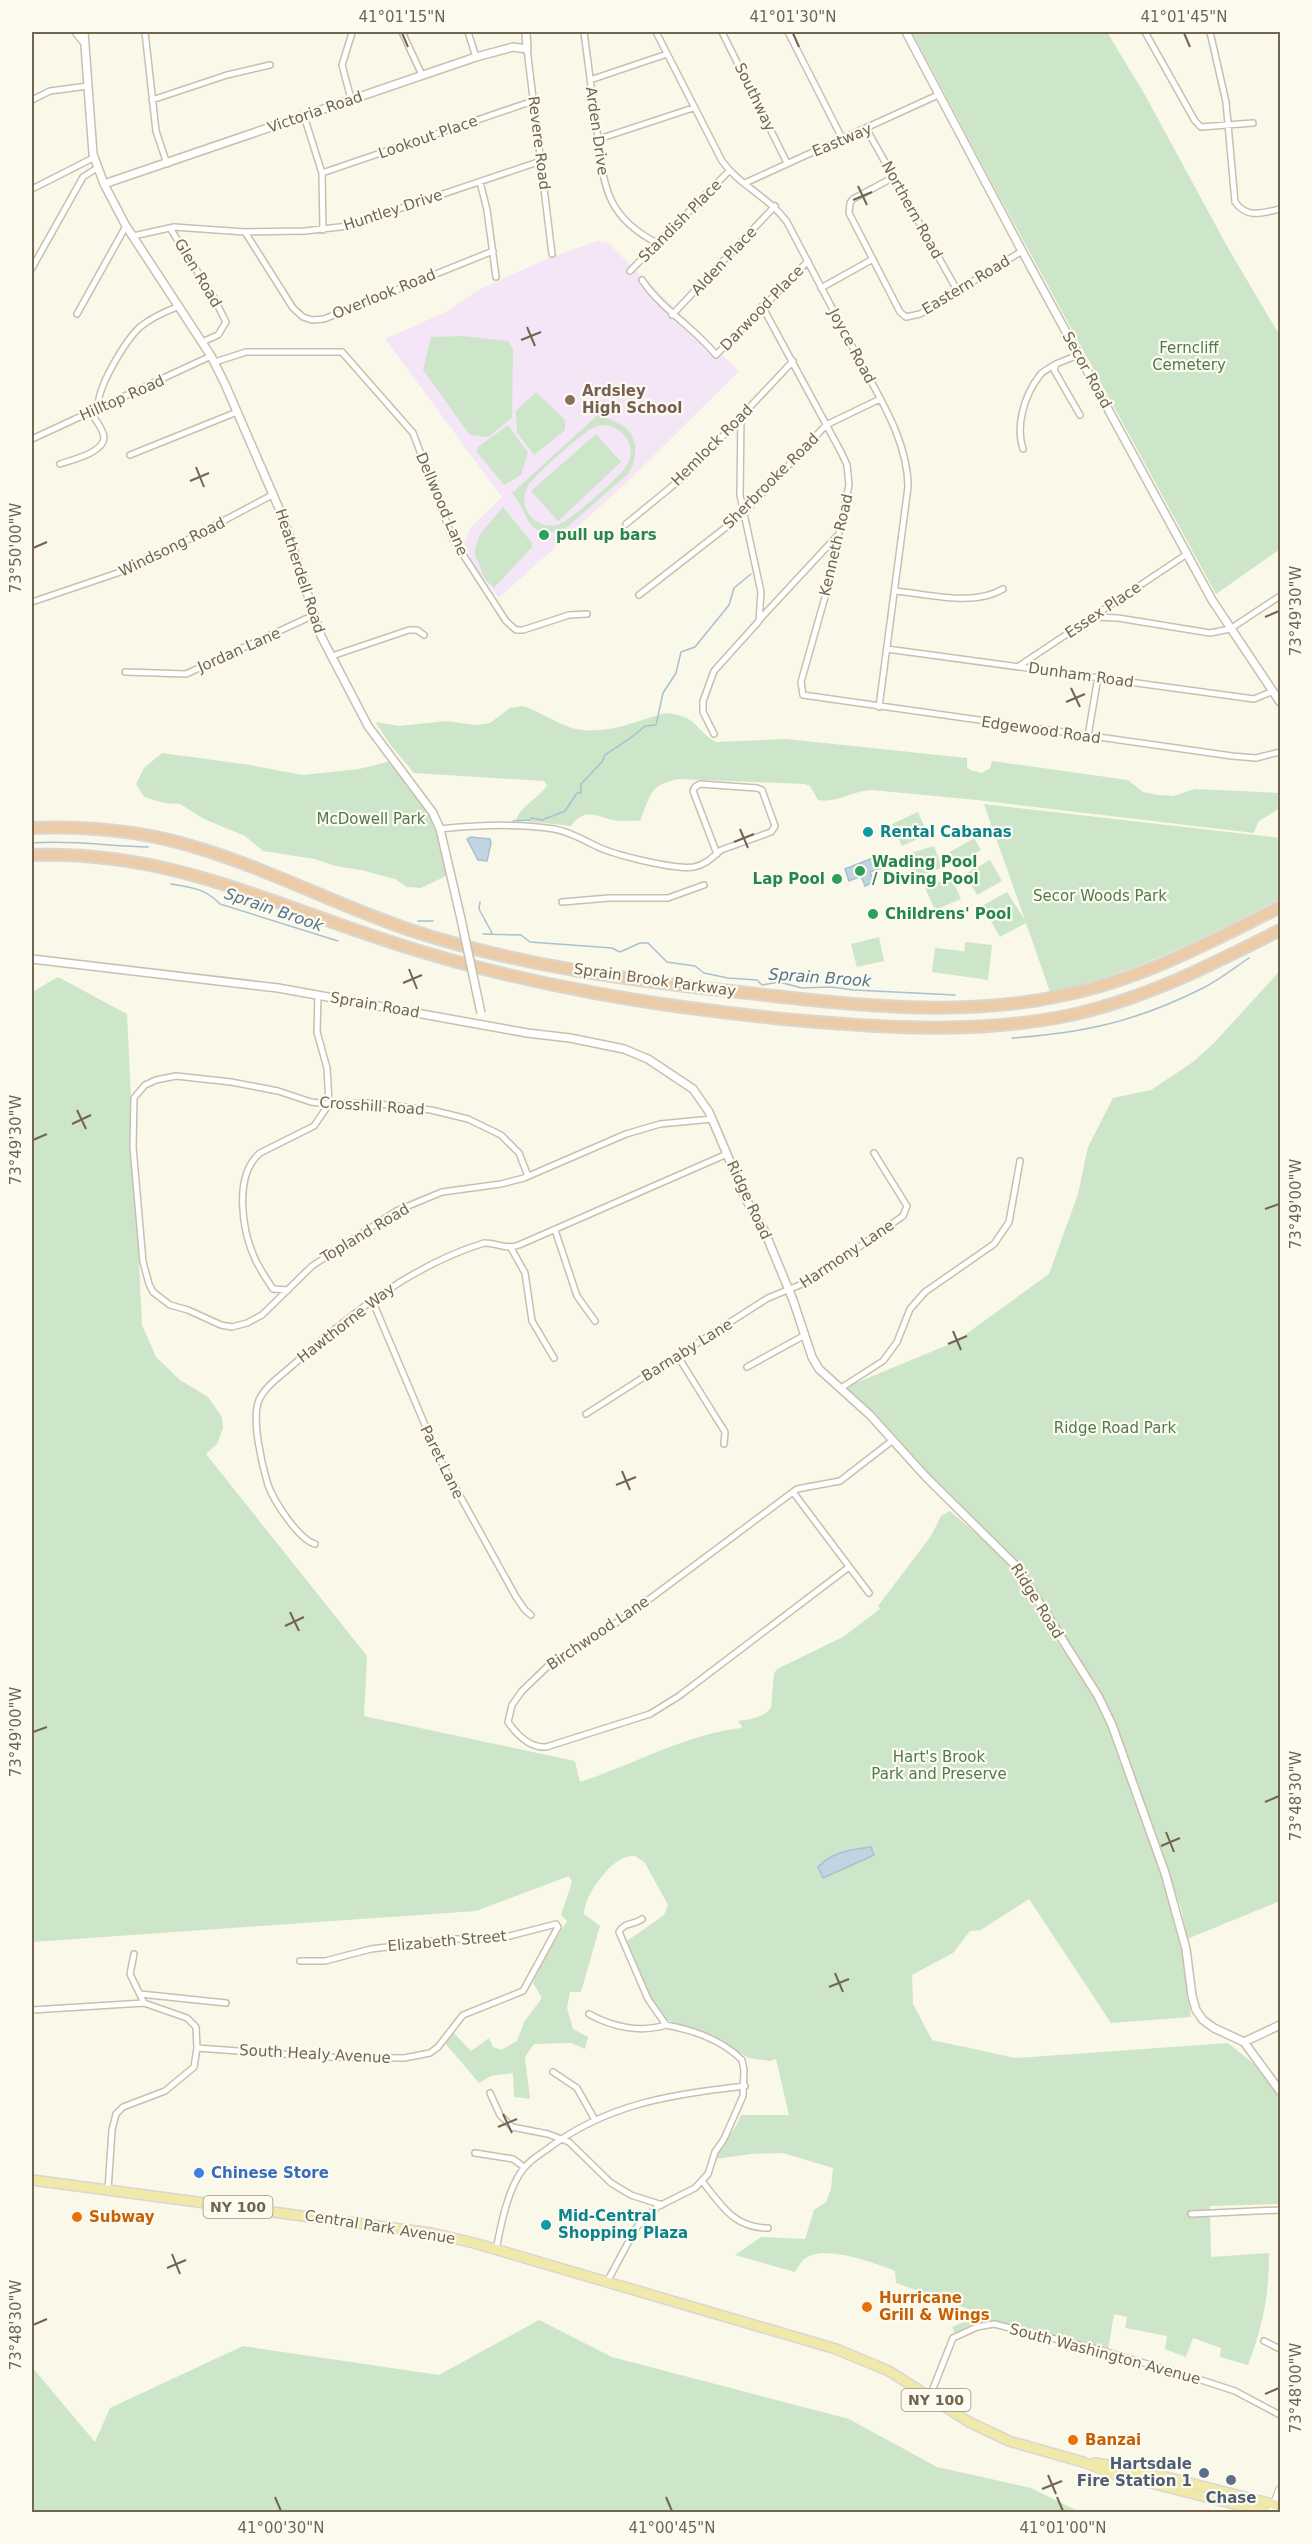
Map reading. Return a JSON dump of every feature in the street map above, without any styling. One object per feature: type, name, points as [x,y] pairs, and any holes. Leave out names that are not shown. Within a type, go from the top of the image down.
[{"type":"highway","name":"Sprain Brook Parkway","points":[[32,828],[83,828],[121,832],[196,847],[390,923],[500,955],[659,982],[857,1004],[971,1006],[1066,995],[1120,980],[1164,963],[1281,907]]},
{"type":"highway","name":"Sprain Brook Parkway","points":[[32,855],[108,857],[173,869],[237,888],[407,948],[544,983],[675,1006],[845,1024],[968,1027],[1016,1024],[1072,1015],[1162,986],[1281,930]]},
{"type":"main road","name":"Central Park Avenue","points":[[32,2180],[410,2229],[496,2250],[789,2336],[874,2364],[930,2397]]},
{"type":"main road","name":"NY 100","points":[[930,2397],[994,2435],[1037,2450],[1083,2462],[1115,2474],[1266,2512]]},
{"type":"main road","name":"NY 100","points":[[1083,2462],[1129,2468],[1276,2508]]},
{"type":"main road","points":[[1276,2508],[1281,2490]]},
{"type":"street","points":[[76,32],[85,45]]},
{"type":"street","name":"Heatherdell Road","points":[[84,32],[93,158],[97,168],[126,226],[213,359],[274,494],[321,636],[368,726],[427,802],[440,830],[483,1025]]},
{"type":"street","points":[[145,32],[156,131],[167,164]]},
{"type":"street","points":[[402,32],[423,75]]},
{"type":"street","points":[[468,32],[476,57]]},
{"type":"street","name":"Revere Road","points":[[526,32],[552,254]]},
{"type":"street","name":"Arden Drive","points":[[584,32],[603,181],[618,211],[644,236],[659,244]]},
{"type":"street","name":"Joyce Road","points":[[656,32],[722,162],[729,171],[775,206],[787,222],[880,399],[904,453],[908,470],[908,487],[879,707]]},
{"type":"street","name":"Southway","points":[[722,32],[787,163]]},
{"type":"street","points":[[788,32],[843,140]]},
{"type":"street","name":"Secor Road","points":[[906,32],[1187,554],[1230,629],[1281,702]]},
{"type":"street","points":[[1145,32],[1195,121],[1201,127],[1253,123]]},
{"type":"street","points":[[1210,32],[1226,102],[1235,202],[1247,213],[1257,214],[1281,209]]},
{"type":"street","points":[[351,99],[342,65],[352,33]]},
{"type":"street","name":"Victoria Road","points":[[104,184],[476,57],[513,47],[527,49]]},
{"type":"street","points":[[590,80],[667,54]]},
{"type":"street","points":[[152,100],[227,75],[270,65]]},
{"type":"street","points":[[33,96],[64,87],[88,86]]},
{"type":"street","name":"Eastway","points":[[745,183],[867,130],[938,95]]},
{"type":"street","name":"Lookout Place","points":[[322,173],[533,101]]},
{"type":"street","points":[[599,139],[693,108]]},
{"type":"street","points":[[304,116],[322,173],[323,230]]},
{"type":"street","name":"Northern Road","points":[[867,130],[957,290]]},
{"type":"street","points":[[32,189],[93,158]]},
{"type":"street","name":"Huntley Drive","points":[[133,236],[170,228],[245,232],[323,230],[348,226],[541,160]]},
{"type":"street","points":[[77,166],[83,177]]},
{"type":"street","points":[[32,268],[83,177],[97,168]]},
{"type":"street","name":"Standish Place","points":[[630,271],[729,171]]},
{"type":"street","points":[[821,288],[873,260],[852,221],[849,209],[854,199],[894,177]]},
{"type":"street","points":[[480,182],[496,277]]},
{"type":"street","name":"Alden Place","points":[[672,315],[775,206]]},
{"type":"street","points":[[77,314],[126,226]]},
{"type":"street","name":"Glen Road","points":[[170,228],[214,298],[226,322],[218,335],[202,342]]},
{"type":"street","name":"Overlook Road","points":[[245,232],[293,308],[303,317],[312,320],[340,314],[493,251]]},
{"type":"street","name":"Eastern Road","points":[[873,260],[900,312],[909,317],[920,314],[1022,251]]},
{"type":"street","name":"Darwood Place","points":[[672,315],[716,355],[808,261]]},
{"type":"street","points":[[642,280],[672,315]]},
{"type":"street","name":"Kenneth Road","points":[[762,306],[844,459],[849,475],[849,486],[827,590],[801,682],[803,694]]},
{"type":"street","points":[[99,409],[98,397],[131,338],[149,320],[177,307]]},
{"type":"street","name":"Hilltop Road","points":[[32,439],[213,359],[246,352],[342,352]]},
{"type":"street","name":"Dellwood Lane","points":[[342,352],[413,433],[453,539],[506,621],[516,630],[523,630],[569,615],[587,614]]},
{"type":"street","points":[[1023,449],[1020,442],[1023,407],[1041,374],[1056,364],[1078,355]]},
{"type":"street","name":"Hemlock Road","points":[[626,524],[687,474],[793,361]]},
{"type":"street","points":[[1056,364],[1054,370],[1080,415]]},
{"type":"street","name":"Sherbrooke Road","points":[[639,595],[743,514],[826,425],[880,399]]},
{"type":"street","points":[[130,455],[237,412]]},
{"type":"street","points":[[60,464],[94,451],[101,445],[104,440],[103,434],[91,413]]},
{"type":"street","points":[[741,417],[740,495],[761,592],[759,621]]},
{"type":"street","name":"Windsong Road","points":[[32,602],[138,566],[274,494]]},
{"type":"street","points":[[714,734],[703,712],[708,686],[714,671],[838,535]]},
{"type":"street","name":"Essex Place","points":[[1018,666],[1187,554]]},
{"type":"street","points":[[895,591],[975,598],[991,596],[1003,589]]},
{"type":"street","points":[[1094,617],[1118,618],[1210,633],[1230,629],[1281,596]]},
{"type":"street","name":"Jordan Lane","points":[[125,672],[186,674],[314,615]]},
{"type":"street","points":[[332,656],[410,630],[417,630],[424,635]]},
{"type":"street","name":"Dunham Road","points":[[887,649],[1254,699],[1273,691]]},
{"type":"street","points":[[1088,736],[1098,677]]},
{"type":"street","name":"Edgewood Road","points":[[803,694],[879,707],[1256,758],[1281,752]]},
{"type":"street","points":[[440,830],[481,825],[551,829],[572,833],[604,850],[678,866],[694,867],[773,829],[775,825],[762,790],[700,784],[695,787],[693,791],[715,856]]},
{"type":"street","points":[[561,902],[609,898],[668,898],[704,885]]},
{"type":"street","name":"Sprain Road","points":[[32,958],[266,987],[624,1049],[648,1059],[674,1075],[702,1099]]},
{"type":"street","points":[[275,1302],[272,1298],[273,1289],[256,1262],[249,1245],[244,1223],[243,1180],[246,1169],[260,1152],[314,1126],[329,1104],[327,1068],[317,1032],[318,995]]},
{"type":"street","name":"Crosshill Road","points":[[141,1249],[132,1125],[134,1098],[145,1085],[165,1077],[176,1076],[231,1082],[278,1090],[310,1102],[393,1105],[430,1110],[468,1119],[501,1135],[510,1143],[519,1154],[528,1176]]},
{"type":"street","name":"Ridge Road","points":[[702,1099],[789,1290],[812,1357],[819,1369],[870,1415],[1022,1572],[1055,1631],[1098,1696],[1118,1739],[1165,1873],[1186,1948],[1196,2010],[1208,2024],[1230,2038],[1244,2042]]},
{"type":"street","name":"Topland Road","points":[[141,1249],[146,1278],[153,1292],[170,1305],[188,1310],[206,1320],[222,1325],[240,1325],[255,1320],[312,1266],[396,1211],[442,1192],[501,1184],[528,1176],[626,1134],[660,1124],[712,1119]]},
{"type":"street","name":"Harmony Lane","points":[[789,1290],[812,1280],[906,1212],[907,1206],[901,1194],[874,1153]]},
{"type":"street","name":"Hawthorne Way","points":[[315,1544],[308,1542],[298,1532],[271,1491],[261,1455],[257,1406],[260,1398],[275,1381],[372,1300],[420,1270],[470,1248],[492,1243],[511,1248],[727,1154]]},
{"type":"street","points":[[841,1389],[883,1361],[897,1342],[910,1310],[925,1292],[982,1254],[1000,1237],[1012,1209],[1020,1161]]},
{"type":"street","points":[[555,1230],[577,1296],[595,1321]]},
{"type":"street","points":[[511,1248],[525,1273],[532,1321],[554,1358]]},
{"type":"street","points":[[273,1289],[288,1290]]},
{"type":"street","name":"Barnaby Lane","points":[[586,1414],[768,1298],[789,1290]]},
{"type":"street","name":"Paret Lane","points":[[372,1300],[414,1404],[455,1490],[516,1597],[531,1615]]},
{"type":"street","points":[[747,1367],[805,1335]]},
{"type":"street","points":[[677,1355],[725,1432],[724,1444]]},
{"type":"street","name":"Birchwood Lane","points":[[849,1567],[679,1696],[650,1714],[546,1747],[538,1747],[517,1734],[508,1722],[512,1705],[552,1662],[624,1618],[797,1489],[840,1480],[893,1440]]},
{"type":"street","points":[[793,1492],[869,1593]]},
{"type":"street","points":[[642,1919],[637,1923],[626,1924],[619,1932],[648,1999],[666,2025]]},
{"type":"street","name":"Elizabeth Street","points":[[300,1961],[325,1960],[371,1949],[452,1939],[498,1938],[530,1932],[552,1923],[558,1925]]},
{"type":"street","name":"South Healy Avenue","points":[[197,2048],[325,2057],[404,2058],[430,2053],[438,2048],[463,2015],[523,1991],[558,1925]]},
{"type":"street","points":[[134,1954],[130,1974],[144,2003]]},
{"type":"street","points":[[140,1994],[226,2003]]},
{"type":"street","points":[[32,2010],[144,2003],[190,2019],[196,2027],[195,2064],[168,2088],[123,2107],[116,2114],[113,2125],[108,2190]]},
{"type":"street","points":[[588,2014],[604,2023],[634,2028],[666,2025],[685,2028],[712,2039],[735,2052],[742,2060],[745,2086],[743,2096],[728,2129],[714,2152],[708,2174],[702,2181],[662,2205],[636,2228],[607,2282]]},
{"type":"street","points":[[1281,2025],[1244,2042],[1281,2091]]},
{"type":"street","points":[[553,2072],[577,2088],[595,2120]]},
{"type":"street","points":[[496,2250],[508,2200],[525,2167],[560,2138],[595,2120],[649,2100],[745,2086]]},
{"type":"street","points":[[490,2093],[500,2115],[512,2127],[560,2138],[572,2144],[611,2183],[632,2195],[662,2205]]},
{"type":"street","points":[[475,2153],[513,2159],[525,2167]]},
{"type":"street","points":[[702,2181],[737,2221],[752,2228],[768,2228]]},
{"type":"street","points":[[1191,2214],[1281,2210]]},
{"type":"street","name":"South Washington Avenue","points":[[930,2397],[953,2338],[977,2327],[994,2324],[1100,2350],[1198,2379],[1235,2391],[1281,2415]]},
{"type":"street","points":[[1264,2341],[1281,2349]]},
{"type":"shaded area","name":"Ardsley High School","points":[[598,241],[608,243],[739,371],[623,486],[499,598],[475,567],[464,543],[471,527],[502,497],[385,339],[448,311],[478,290],[549,258]]},
{"type":"green space","name":"Ferncliff Cemetery","points":[[912,32],[1107,32],[1145,95],[1228,248],[1280,336],[1280,549],[1216,594],[998,194]]},
{"type":"green space","points":[[463,336],[508,341],[513,349],[512,418],[488,437],[470,435],[423,370],[431,337]]},
{"type":"green space","points":[[536,392],[565,420],[565,430],[534,455],[517,432],[516,411]]},
{"type":"green space","points":[[600,413],[620,424],[634,440],[634,461],[628,474],[566,528],[553,532],[535,529],[512,493]],"holes":[[[598,426],[612,427],[623,434],[630,445],[630,458],[623,471],[563,522],[557,525],[547,525],[532,518],[527,511],[524,499],[527,488],[538,475],[585,433]]]},
{"type":"green space","points":[[508,425],[528,453],[521,475],[504,485],[477,452],[478,447]]},
{"type":"green space","points":[[596,434],[621,462],[558,521],[531,491]]},
{"type":"green space","points":[[503,507],[532,543],[532,547],[494,588],[485,579],[474,552],[480,534]]},
{"type":"green space","points":[[522,706],[581,730],[606,730],[666,713],[685,717],[716,742],[786,739],[967,758],[967,767],[970,770],[982,773],[990,768],[992,761],[1128,780],[1143,792],[1158,795],[1173,796],[1195,789],[1280,793],[1280,808],[1258,822],[1254,833],[977,800],[872,790],[825,801],[818,800],[810,786],[805,784],[678,779],[661,784],[652,792],[640,821],[613,820],[588,814],[577,819],[571,826],[516,820],[522,810],[544,790],[547,785],[544,781],[414,773],[375,722],[399,726],[446,721],[476,725],[490,723],[510,708]]},
{"type":"green space","name":"McDowell Park","points":[[162,753],[250,765],[302,775],[359,769],[391,761],[428,809],[437,829],[448,875],[421,888],[407,887],[395,879],[361,870],[335,866],[315,859],[263,851],[245,836],[204,819],[180,804],[164,803],[144,797],[136,784],[144,768]]},
{"type":"green space","name":"Secor Woods Park","points":[[984,804],[1280,838],[1280,899],[1196,941],[1139,965],[1110,976],[1050,992],[1026,923],[1000,937],[982,906],[1007,892],[1025,920]]},
{"type":"green space","points":[[918,812],[928,834],[902,846],[892,824]]},
{"type":"green space","points":[[974,838],[981,850],[957,864],[950,852]]},
{"type":"green space","points":[[934,846],[942,868],[914,877],[907,854]]},
{"type":"green space","points":[[990,860],[1002,881],[977,895],[965,874]]},
{"type":"green space","points":[[951,877],[961,899],[935,910],[925,888]]},
{"type":"green space","points":[[879,937],[884,961],[857,967],[851,944]]},
{"type":"green space","points":[[965,942],[992,945],[988,980],[932,972],[935,948],[963,951],[964,954]]},
{"type":"green space","name":"Ridge Road Park","points":[[1280,973],[1280,1901],[1187,1939],[1182,1912],[1126,1751],[1105,1699],[1055,1624],[1029,1577],[989,1533],[915,1460],[877,1415],[846,1387],[955,1342],[1049,1274],[1078,1194],[1088,1147],[1113,1098],[1151,1090],[1193,1062],[1213,1044]]},
{"type":"green space","name":"Hart's Brook Park and Preserve","points":[[58,977],[127,1014],[142,1325],[156,1357],[180,1380],[208,1397],[222,1417],[223,1428],[217,1444],[206,1454],[367,1656],[364,1716],[575,1761],[580,1782],[699,1737],[741,1728],[738,1721],[764,1714],[771,1708],[774,1673],[777,1669],[843,1637],[880,1609],[878,1606],[931,1536],[941,1516],[950,1511],[1007,1560],[1051,1633],[1084,1680],[1106,1719],[1169,1895],[1182,1952],[1191,2017],[1111,2023],[1029,1899],[981,1930],[970,1931],[953,1953],[912,1975],[913,2004],[932,2040],[1016,2058],[1228,2043],[1254,2064],[1280,2097],[1280,2204],[1210,2206],[1211,2257],[1269,2253],[1264,2310],[1248,2365],[1220,2357],[1221,2348],[1193,2338],[1186,2357],[1165,2349],[1167,2336],[1125,2328],[1127,2317],[1114,2314],[1108,2350],[996,2322],[975,2323],[955,2333],[952,2327],[971,2319],[977,2312],[896,2283],[895,2271],[849,2256],[823,2253],[803,2260],[795,2272],[735,2255],[761,2237],[805,2239],[814,2210],[826,2202],[831,2189],[833,2168],[783,2153],[751,2154],[715,2159],[720,2147],[741,2115],[789,2115],[776,2059],[770,2061],[749,2058],[715,2038],[665,2019],[646,1993],[627,1941],[664,1915],[668,1905],[645,1863],[635,1856],[618,1861],[610,1868],[595,1887],[585,1906],[584,1914],[600,1926],[581,1992],[570,1992],[567,2008],[573,2029],[588,2037],[585,2049],[571,2043],[534,2044],[525,2057],[530,2099],[514,2097],[513,2073],[491,2076],[479,2083],[445,2043],[453,2032],[471,2051],[489,2038],[493,2047],[501,2050],[517,2041],[524,2022],[542,1998],[533,1983],[537,1970],[567,1921],[561,1915],[572,1882],[569,1876],[476,1911],[32,1942],[32,992]]},
{"type":"green space","points":[[539,2320],[612,2357],[849,2419],[937,2467],[1031,2488],[1080,2512],[32,2512],[32,2367],[95,2442],[110,2408],[243,2346],[439,2375]]},
{"type":"water","points":[[471,837],[490,839],[487,861],[478,860],[467,839]]},
{"type":"water","name":"Wading Pool / Diving Pool","points":[[878,856],[882,868],[870,872],[874,882],[865,886],[861,876],[849,881],[845,869]]},
{"type":"water","points":[[871,1847],[874,1855],[823,1878],[818,1867],[830,1858],[843,1852]]},
{"type":"waterway","points":[[513,821],[532,818],[542,820],[565,811],[577,793],[581,793],[581,784],[602,762],[605,755],[645,726],[656,725],[663,693],[676,673],[681,652],[695,647],[729,605],[734,588],[751,574]]},
{"type":"waterway","name":"Sprain Brook","points":[[32,843],[148,847]]},
{"type":"waterway","name":"Sprain Brook","points":[[171,884],[198,890],[220,904],[338,941]]},
{"type":"waterway","points":[[480,902],[479,909],[492,933]]},
{"type":"waterway","name":"Sprain Brook","points":[[418,921],[433,921]]},
{"type":"waterway","name":"Sprain Brook","points":[[483,934],[521,935],[530,942],[612,948],[620,952],[640,943],[648,943],[667,962],[695,966],[704,973],[728,978],[757,980],[762,985],[779,982],[802,988],[831,987],[955,995]]},
{"type":"waterway","name":"Sprain Brook","points":[[1012,1038],[1087,1029],[1133,1017],[1203,988],[1249,958]]},
{"type":"place","name":"Ardsley High School","points":[[570,400]]},
{"type":"place","name":"pull up bars","points":[[544,535]]},
{"type":"place","name":"Rental Cabanas","points":[[868,832]]},
{"type":"place","name":"Wading Pool / Diving Pool","points":[[860,871]]},
{"type":"place","name":"Lap Pool","points":[[837,879]]},
{"type":"place","name":"Childrens' Pool","points":[[873,914]]},
{"type":"place","name":"Chinese Store","points":[[199,2173]]},
{"type":"place","name":"Subway","points":[[77,2217]]},
{"type":"place","name":"Mid-Central Shopping Plaza","points":[[546,2225]]},
{"type":"place","name":"Hurricane Grill & Wings","points":[[867,2307]]},
{"type":"place","name":"Banzai","points":[[1073,2440]]},
{"type":"place","name":"Hartsdale Fire Station 1","points":[[1204,2473]]},
{"type":"place","name":"Chase","points":[[1231,2480]]}]
